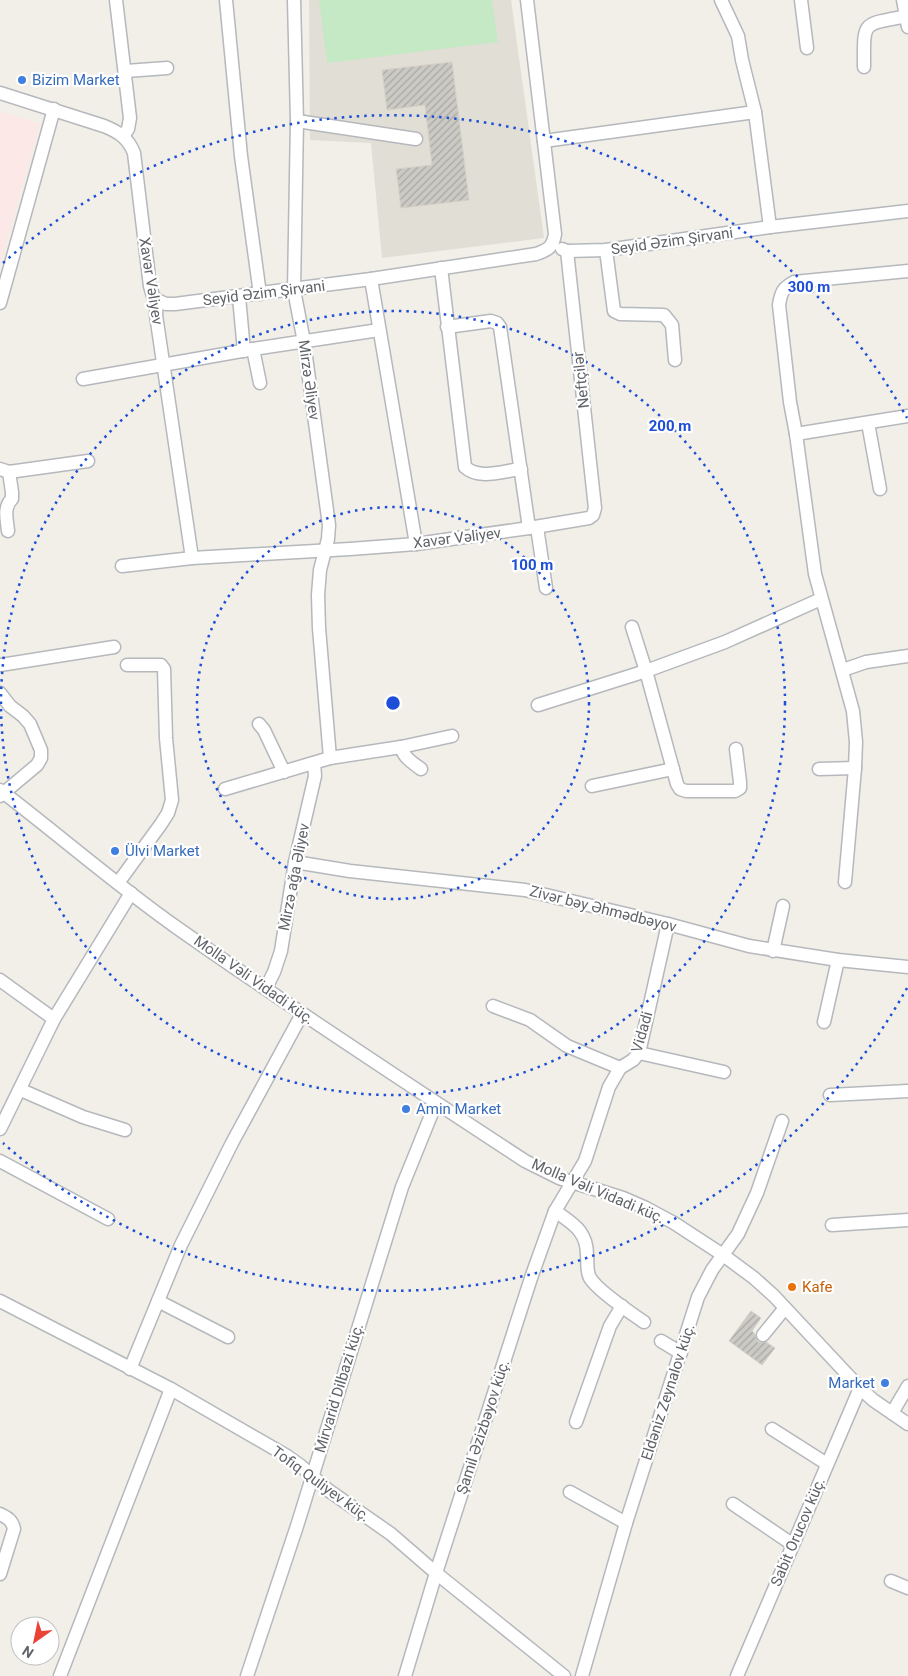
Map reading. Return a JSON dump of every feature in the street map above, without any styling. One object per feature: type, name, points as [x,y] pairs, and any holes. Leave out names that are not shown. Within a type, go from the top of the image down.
[{"type":"street","points":[[0,93],[104,126],[124,136],[128,129],[130,118],[126,71],[116,0]]},
{"type":"street","points":[[226,0],[241,156],[260,294]]},
{"type":"street","name":"Mirzə Əliyev","points":[[294,0],[297,121],[294,290],[304,342],[329,525],[328,538],[318,581],[318,603],[319,637],[330,758]]},
{"type":"street","points":[[526,0],[555,234],[552,245]]},
{"type":"street","points":[[721,0],[738,36],[755,112],[770,227]]},
{"type":"street","points":[[802,0],[807,48]]},
{"type":"street","points":[[864,67],[864,35],[867,27],[874,22],[907,21],[903,0]]},
{"type":"street","points":[[126,71],[167,68]]},
{"type":"street","points":[[0,303],[54,109]]},
{"type":"street","points":[[544,140],[755,112]]},
{"type":"street","points":[[297,121],[416,138]]},
{"type":"street","name":"Xavər Vəliyev","points":[[124,136],[130,143],[134,153],[150,286],[153,296],[157,300],[156,315],[192,558]]},
{"type":"street","name":"Seyid Əzim Şirvani","points":[[157,300],[166,304],[294,290],[536,254],[546,251],[552,245],[567,251],[606,250],[770,227],[908,211]]},
{"type":"street","points":[[606,250],[614,311],[620,314],[664,316],[672,325],[675,360]]},
{"type":"street","name":"Neftçilər","points":[[567,251],[596,508]]},
{"type":"street","points":[[441,268],[465,468],[478,475],[521,469]]},
{"type":"street","points":[[844,882],[855,768],[856,742],[853,711],[843,670],[821,599],[812,558],[790,402],[779,305],[781,292],[785,287],[794,282],[908,271]]},
{"type":"street","points":[[371,279],[416,544]]},
{"type":"street","points":[[239,297],[248,350],[260,383]]},
{"type":"street","points":[[447,327],[491,321],[497,323],[500,327],[521,469],[546,588]]},
{"type":"street","points":[[83,378],[379,330]]},
{"type":"street","points":[[796,434],[908,416]]},
{"type":"street","points":[[868,422],[880,489]]},
{"type":"street","points":[[8,531],[6,509],[8,502],[12,499],[12,492],[4,471],[88,461]]},
{"type":"street","name":"Xavər Vəliyev","points":[[122,566],[192,558],[416,544],[533,528],[589,518],[593,515],[596,508]]},
{"type":"street","points":[[538,705],[646,672],[725,642],[821,599]]},
{"type":"street","points":[[632,627],[680,789],[686,791],[735,791],[740,788],[736,749]]},
{"type":"street","points":[[0,665],[114,647]]},
{"type":"street","points":[[843,670],[866,662],[908,656]]},
{"type":"street","points":[[118,883],[161,824],[168,813],[172,800],[166,738],[164,669],[161,665],[127,665]]},
{"type":"street","points":[[0,692],[10,706],[30,724],[41,750],[41,758],[37,765],[1,793]]},
{"type":"street","points":[[259,724],[264,730],[284,772]]},
{"type":"street","points":[[225,789],[330,758],[401,747],[452,736]]},
{"type":"street","points":[[401,747],[406,758],[421,769]]},
{"type":"street","name":"Mirzə ağa Əliyev","points":[[266,988],[281,951],[295,862],[315,776],[314,763]]},
{"type":"street","points":[[819,769],[855,768]]},
{"type":"street","points":[[592,786],[673,769]]},
{"type":"street","name":"Molla Vəli Vidadi küç.","points":[[1,793],[175,926],[302,1014],[525,1161],[559,1178],[623,1198],[646,1208],[674,1223],[723,1256],[754,1278],[785,1308],[860,1388],[908,1424]]},
{"type":"street","name":"Zivər bəy Əhmədbəyov","points":[[295,862],[350,871],[525,890],[773,951],[908,967]]},
{"type":"street","points":[[0,1129],[21,1090],[54,1019],[131,893]]},
{"type":"street","points":[[773,951],[783,906]]},
{"type":"street","name":"Vidadi","points":[[572,1183],[585,1161],[609,1087],[620,1068],[633,1060],[639,1053],[668,924]]},
{"type":"street","points":[[824,1022],[838,960]]},
{"type":"street","points":[[0,980],[54,1019]]},
{"type":"street","points":[[493,1006],[530,1020],[567,1046],[620,1068]]},
{"type":"street","points":[[130,1369],[181,1245],[232,1143],[302,1014]]},
{"type":"street","points":[[639,1053],[724,1072]]},
{"type":"street","points":[[21,1090],[61,1108],[125,1130]]},
{"type":"street","points":[[830,1095],[908,1091]]},
{"type":"street","name":"Mirvarid Dilbazi küç.","points":[[247,1676],[276,1590],[402,1187],[436,1103]]},
{"type":"street","name":"Eldəniz Zeynalov küç.","points":[[582,1676],[626,1523],[682,1353],[698,1297],[705,1282],[738,1234],[757,1193],[782,1121]]},
{"type":"street","points":[[0,1161],[108,1219]]},
{"type":"street","name":"Şamil Əzizbəyov küç.","points":[[405,1676],[436,1572],[531,1278],[555,1211],[572,1183]]},
{"type":"street","points":[[555,1211],[578,1228],[584,1237],[587,1247],[588,1272],[591,1279],[644,1322]]},
{"type":"street","points":[[832,1225],[908,1220]]},
{"type":"street","name":"Tofiq Quliyev küç.","points":[[0,1301],[171,1390],[287,1456],[311,1476],[391,1534],[564,1676]]},
{"type":"street","points":[[158,1302],[228,1336]]},
{"type":"street","points":[[576,1422],[610,1326],[622,1306]]},
{"type":"street","points":[[763,1335],[785,1308]]},
{"type":"street","points":[[661,1341],[682,1353]]},
{"type":"street","points":[[892,1413],[908,1386]]},
{"type":"street","name":"Sabit Orucov küç.","points":[[737,1676],[860,1388]]},
{"type":"street","points":[[60,1676],[171,1390]]},
{"type":"street","points":[[772,1428],[827,1464]]},
{"type":"street","points":[[570,1492],[626,1523]]},
{"type":"street","points":[[733,1504],[792,1544]]},
{"type":"street","points":[[0,1514],[13,1523],[14,1529],[0,1574]]},
{"type":"street","points":[[891,1581],[908,1588]]},
{"type":"shaded area","points":[[309,0],[511,0],[544,238],[382,258],[371,143],[310,140]]},
{"type":"shaded area","points":[[0,111],[40,124],[0,266]]},
{"type":"green space","points":[[319,0],[492,0],[498,42],[327,63]]},
{"type":"building","points":[[452,62],[469,200],[401,208],[396,169],[432,165],[425,105],[387,110],[382,70]]},
{"type":"building","points":[[751,1311],[761,1318],[752,1331],[758,1342],[766,1342],[775,1348],[762,1365],[729,1341]]},
{"type":"place","name":"Bizim Market","points":[[22,80]]},
{"type":"place","name":"Ülvi Market","points":[[115,851]]},
{"type":"place","name":"Amin Market","points":[[406,1109]]},
{"type":"place","name":"Kafe","points":[[792,1287]]},
{"type":"place","name":"Market","points":[[885,1383]]}]
